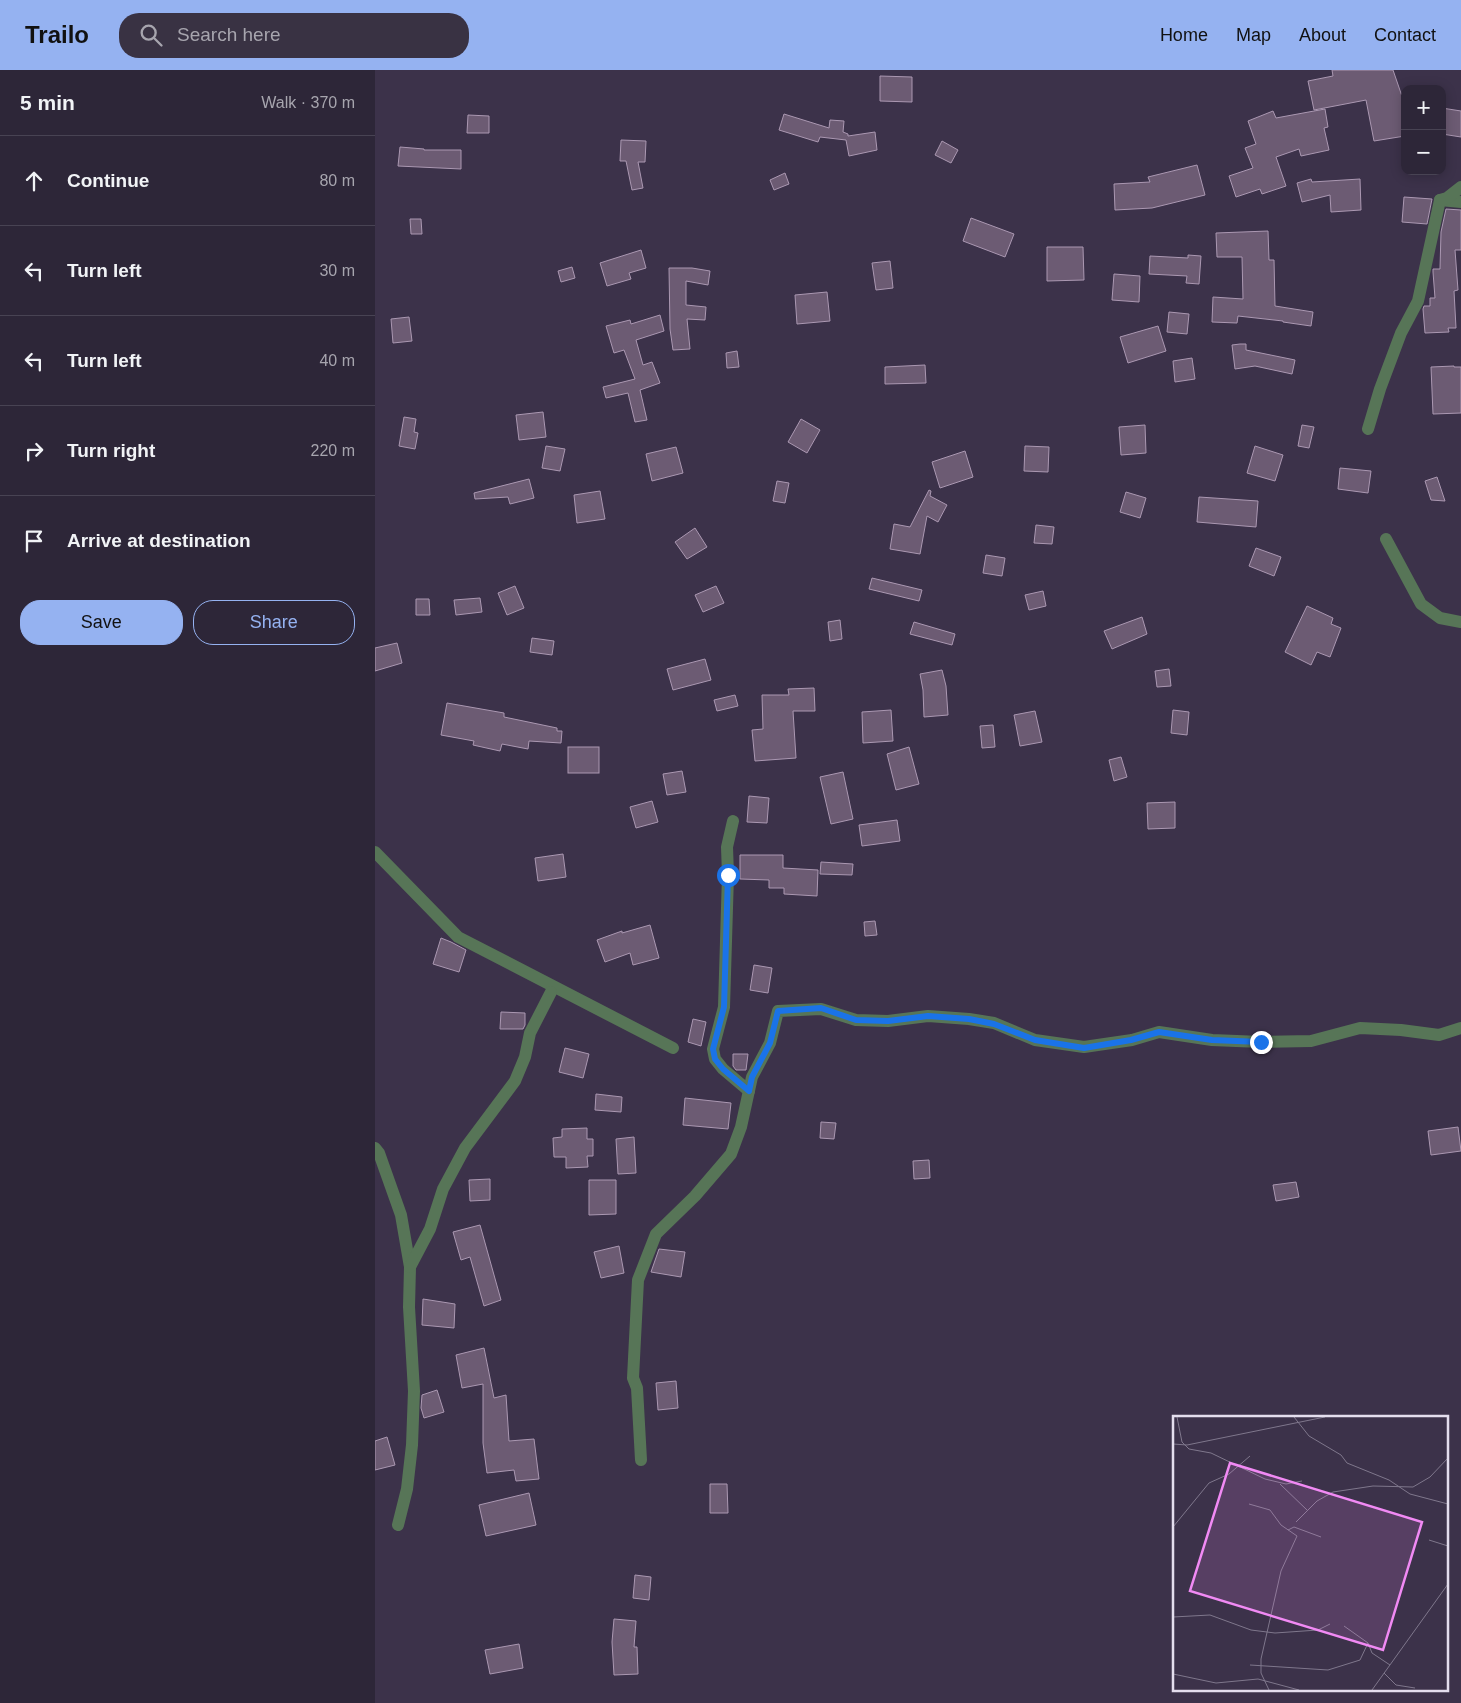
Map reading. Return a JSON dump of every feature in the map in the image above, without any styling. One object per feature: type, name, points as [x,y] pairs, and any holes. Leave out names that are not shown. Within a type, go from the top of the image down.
[{"type":"street","points":[[1440,200],[1447,198],[1461,187]]},
{"type":"street","points":[[1440,200],[1461,202]]},
{"type":"street","points":[[1369,429],[1380,389],[1401,333],[1418,301],[1440,200]]},
{"type":"street","points":[[1386,538],[1421,604],[1440,618],[1461,622]]},
{"type":"street","points":[[733,821],[727,847],[728,883],[724,1007],[713,1049],[715,1059],[723,1069],[749,1091]]},
{"type":"street","points":[[375,852],[458,938],[673,1048]]},
{"type":"street","points":[[410,1267],[430,1229],[443,1189],[465,1148],[515,1081],[525,1057],[530,1033],[551,992]]},
{"type":"street","points":[[641,1460],[637,1388],[633,1378],[638,1280],[656,1234],[695,1196],[731,1154],[741,1127],[752,1077],[770,1043],[778,1011],[821,1008],[856,1020],[888,1021],[928,1016],[969,1019],[994,1024],[1035,1040],[1084,1048],[1131,1040],[1159,1032],[1212,1040],[1261,1042],[1311,1040],[1360,1028],[1401,1030],[1439,1035],[1461,1028]]},
{"type":"street","points":[[375,1148],[379,1153],[401,1215],[410,1267],[409,1307],[414,1391],[412,1445],[407,1489],[398,1525]]},
{"type":"building","points":[[1332,70],[1393,70],[1401,93],[1401,137],[1374,141],[1366,100],[1314,110],[1308,81],[1333,76]]},
{"type":"building","points":[[880,76],[912,77],[912,102],[880,101]]},
{"type":"building","points":[[1325,109],[1328,127],[1324,128],[1329,150],[1301,156],[1299,149],[1276,157],[1286,186],[1262,194],[1260,189],[1236,197],[1229,176],[1253,168],[1245,148],[1256,144],[1248,121],[1273,111],[1276,118]]},
{"type":"building","points":[[1446,109],[1461,111],[1461,137],[1446,135]]},
{"type":"building","points":[[784,114],[829,128],[830,120],[844,121],[843,132],[848,134],[848,136],[875,132],[877,150],[849,156],[846,140],[820,137],[818,142],[779,130]]},
{"type":"building","points":[[468,115],[489,116],[489,133],[467,133]]},
{"type":"building","points":[[621,140],[646,141],[645,162],[638,162],[643,188],[632,190],[626,161],[620,161]]},
{"type":"building","points":[[942,141],[958,150],[951,163],[935,155]]},
{"type":"building","points":[[400,147],[424,150],[461,150],[461,169],[398,166]]},
{"type":"building","points":[[1197,165],[1205,195],[1152,208],[1115,210],[1114,184],[1150,182],[1148,177]]},
{"type":"building","points":[[785,173],[789,184],[774,190],[770,180]]},
{"type":"building","points":[[1311,179],[1312,182],[1360,179],[1361,210],[1331,212],[1330,195],[1302,202],[1297,183]]},
{"type":"building","points":[[1404,197],[1432,199],[1427,224],[1402,222]]},
{"type":"building","points":[[1446,209],[1461,210],[1461,250],[1455,250],[1458,290],[1454,291],[1456,328],[1448,328],[1449,332],[1425,333],[1423,309],[1424,306],[1430,306],[1430,298],[1435,298],[1433,269],[1440,269],[1441,232]]},
{"type":"building","points":[[971,218],[1014,234],[1005,257],[963,241]]},
{"type":"building","points":[[410,219],[421,219],[422,234],[411,234]]},
{"type":"building","points":[[1268,231],[1269,260],[1274,260],[1275,306],[1313,312],[1311,326],[1238,316],[1237,323],[1212,322],[1213,297],[1243,299],[1242,257],[1217,257],[1216,233]]},
{"type":"building","points":[[1047,247],[1083,247],[1084,280],[1047,281]]},
{"type":"building","points":[[641,250],[646,268],[629,273],[631,279],[607,286],[600,263]]},
{"type":"building","points":[[1188,255],[1201,256],[1199,284],[1186,283],[1187,276],[1149,274],[1150,256],[1188,258]]},
{"type":"building","points":[[890,261],[893,288],[876,290],[872,263]]},
{"type":"building","points":[[572,267],[575,278],[561,282],[558,271]]},
{"type":"building","points":[[669,268],[692,268],[710,271],[708,285],[686,281],[686,305],[706,307],[705,320],[687,319],[690,349],[673,350],[670,329]]},
{"type":"building","points":[[1114,274],[1140,276],[1139,302],[1112,300]]},
{"type":"building","points":[[827,292],[830,321],[797,324],[795,295]]},
{"type":"building","points":[[1169,312],[1189,314],[1187,334],[1167,332]]},
{"type":"building","points":[[660,315],[664,331],[636,340],[643,365],[652,362],[660,383],[640,390],[647,420],[635,422],[628,393],[606,398],[603,387],[635,379],[624,350],[614,353],[606,326],[630,320],[631,324]]},
{"type":"building","points":[[409,317],[412,341],[393,343],[391,319]]},
{"type":"building","points":[[1158,326],[1166,351],[1128,363],[1120,337]]},
{"type":"building","points":[[1246,344],[1246,350],[1295,360],[1292,374],[1255,366],[1235,369],[1232,345]]},
{"type":"building","points":[[737,351],[739,367],[727,368],[726,353]]},
{"type":"building","points":[[1192,358],[1195,379],[1175,382],[1173,361]]},
{"type":"building","points":[[925,365],[926,383],[885,384],[885,367]]},
{"type":"building","points":[[1431,367],[1461,367],[1461,413],[1433,414]]},
{"type":"building","points":[[543,412],[546,437],[519,440],[516,415]]},
{"type":"building","points":[[404,417],[416,419],[414,432],[418,433],[415,449],[399,446]]},
{"type":"building","points":[[801,419],[820,430],[807,453],[788,442]]},
{"type":"building","points":[[1145,425],[1146,453],[1121,455],[1119,427]]},
{"type":"building","points":[[1302,425],[1314,427],[1309,448],[1298,446]]},
{"type":"building","points":[[546,446],[565,449],[560,471],[542,468]]},
{"type":"building","points":[[1025,446],[1049,447],[1048,472],[1024,471]]},
{"type":"building","points":[[1255,446],[1283,455],[1275,481],[1247,473]]},
{"type":"building","points":[[676,447],[683,473],[652,481],[646,454]]},
{"type":"building","points":[[965,451],[973,477],[940,488],[932,462]]},
{"type":"building","points":[[1340,468],[1371,471],[1368,493],[1338,489]]},
{"type":"building","points":[[1437,477],[1445,501],[1431,500],[1425,481]]},
{"type":"building","points":[[529,479],[534,498],[510,504],[508,497],[475,499],[474,493]]},
{"type":"building","points":[[777,481],[789,483],[785,503],[773,501]]},
{"type":"building","points":[[929,490],[931,491],[930,496],[947,505],[938,522],[927,516],[920,554],[890,549],[894,524],[910,527]]},
{"type":"building","points":[[600,491],[605,519],[577,523],[574,495]]},
{"type":"building","points":[[1126,492],[1146,498],[1140,518],[1120,512]]},
{"type":"building","points":[[1199,497],[1258,501],[1256,527],[1197,522]]},
{"type":"building","points":[[1036,525],[1054,527],[1052,544],[1034,543]]},
{"type":"building","points":[[695,528],[707,547],[687,559],[675,542]]},
{"type":"building","points":[[1256,548],[1281,557],[1274,576],[1249,566]]},
{"type":"building","points":[[986,555],[1005,558],[1002,576],[983,573]]},
{"type":"building","points":[[872,578],[922,590],[919,601],[869,589]]},
{"type":"building","points":[[515,586],[524,608],[507,615],[498,593]]},
{"type":"building","points":[[716,586],[724,603],[703,612],[695,595]]},
{"type":"building","points":[[1043,591],[1046,606],[1029,610],[1025,595]]},
{"type":"building","points":[[480,598],[482,612],[456,615],[454,600]]},
{"type":"building","points":[[416,599],[429,599],[430,615],[416,615]]},
{"type":"building","points":[[1307,606],[1333,618],[1331,624],[1341,628],[1330,657],[1317,652],[1311,665],[1285,652]]},
{"type":"building","points":[[1142,617],[1147,634],[1112,649],[1104,631]]},
{"type":"building","points":[[840,620],[842,639],[830,641],[828,622]]},
{"type":"building","points":[[914,622],[955,634],[952,645],[910,634]]},
{"type":"building","points":[[532,638],[554,641],[552,655],[530,652]]},
{"type":"building","points":[[397,643],[402,663],[375,671],[375,648]]},
{"type":"building","points":[[705,659],[711,680],[673,690],[667,669]]},
{"type":"building","points":[[1169,669],[1171,686],[1157,687],[1155,671]]},
{"type":"building","points":[[942,670],[946,686],[948,715],[924,717],[923,690],[920,674]]},
{"type":"building","points":[[814,688],[815,711],[793,711],[796,758],[755,761],[752,730],[763,729],[762,695],[789,695],[788,689]]},
{"type":"building","points":[[735,695],[738,706],[717,711],[714,700]]},
{"type":"building","points":[[447,703],[504,713],[504,717],[557,728],[557,731],[562,731],[561,743],[529,741],[528,749],[502,744],[500,751],[473,745],[474,741],[441,735]]},
{"type":"building","points":[[891,710],[893,741],[863,743],[862,712]]},
{"type":"building","points":[[1173,710],[1189,712],[1187,735],[1171,733]]},
{"type":"building","points":[[1035,711],[1042,742],[1020,746],[1014,715]]},
{"type":"building","points":[[993,725],[995,747],[982,748],[980,726]]},
{"type":"building","points":[[568,747],[599,747],[599,773],[568,773]]},
{"type":"building","points":[[909,747],[919,784],[896,790],[887,754]]},
{"type":"building","points":[[1121,757],[1127,777],[1114,781],[1109,760]]},
{"type":"building","points":[[682,771],[686,792],[667,795],[663,774]]},
{"type":"building","points":[[843,772],[853,819],[831,824],[820,777]]},
{"type":"building","points":[[749,796],[769,798],[767,823],[747,822]]},
{"type":"building","points":[[652,801],[658,822],[636,828],[630,807]]},
{"type":"building","points":[[1175,802],[1175,828],[1148,829],[1147,803]]},
{"type":"building","points":[[897,820],[900,841],[862,846],[859,825]]},
{"type":"building","points":[[563,854],[566,877],[538,881],[535,858]]},
{"type":"building","points":[[740,855],[783,855],[783,868],[818,870],[817,896],[784,894],[784,888],[769,888],[769,880],[740,879]]},
{"type":"building","points":[[821,862],[853,864],[852,875],[820,874]]},
{"type":"building","points":[[875,921],[877,935],[865,936],[864,922]]},
{"type":"building","points":[[650,925],[659,958],[633,965],[630,953],[605,962],[597,940],[622,931],[622,933]]},
{"type":"building","points":[[441,938],[466,950],[459,972],[433,964]]},
{"type":"building","points":[[754,965],[772,968],[768,993],[750,990]]},
{"type":"building","points":[[501,1012],[525,1013],[523,1029],[500,1029]]},
{"type":"building","points":[[693,1019],[706,1022],[701,1046],[688,1042]]},
{"type":"building","points":[[565,1048],[589,1054],[583,1078],[559,1072]]},
{"type":"building","points":[[733,1054],[748,1054],[746,1070],[736,1070],[733,1066]]},
{"type":"building","points":[[596,1094],[622,1097],[621,1112],[595,1110]]},
{"type":"building","points":[[685,1098],[731,1103],[728,1129],[683,1125]]},
{"type":"building","points":[[821,1122],[836,1123],[834,1139],[820,1138]]},
{"type":"building","points":[[1458,1127],[1461,1151],[1431,1155],[1428,1131]]},
{"type":"building","points":[[587,1128],[587,1139],[593,1139],[593,1156],[587,1156],[588,1167],[566,1168],[566,1157],[554,1157],[553,1138],[562,1137],[562,1129]]},
{"type":"building","points":[[634,1137],[636,1173],[618,1174],[616,1139]]},
{"type":"building","points":[[929,1160],[930,1178],[914,1179],[913,1161]]},
{"type":"building","points":[[490,1179],[490,1200],[470,1201],[469,1180]]},
{"type":"building","points":[[589,1180],[616,1180],[616,1214],[589,1215]]},
{"type":"building","points":[[1296,1182],[1299,1197],[1276,1201],[1273,1185]]},
{"type":"building","points":[[480,1225],[501,1300],[484,1306],[470,1257],[461,1260],[453,1232]]},
{"type":"building","points":[[619,1246],[624,1273],[601,1278],[594,1252]]},
{"type":"building","points":[[659,1249],[685,1252],[681,1277],[651,1272]]},
{"type":"building","points":[[423,1299],[455,1304],[454,1328],[422,1325]]},
{"type":"building","points":[[484,1348],[494,1398],[506,1395],[509,1441],[534,1439],[539,1479],[516,1481],[514,1470],[487,1473],[483,1443],[483,1384],[462,1388],[456,1355]]},
{"type":"building","points":[[676,1381],[678,1408],[658,1410],[656,1383]]},
{"type":"building","points":[[437,1390],[444,1412],[424,1418],[421,1408],[422,1395]]},
{"type":"building","points":[[387,1437],[395,1465],[375,1470],[375,1441]]},
{"type":"building","points":[[710,1484],[727,1484],[728,1513],[710,1513]]},
{"type":"building","points":[[529,1493],[536,1525],[486,1536],[479,1505]]},
{"type":"building","points":[[635,1575],[651,1577],[649,1600],[633,1598]]},
{"type":"building","points":[[614,1619],[636,1621],[634,1647],[637,1647],[638,1674],[614,1675],[612,1642]]},
{"type":"building","points":[[519,1644],[523,1668],[490,1674],[485,1650]]},
{"type":"route","points":[[728,875],[724,1007],[713,1049],[715,1059],[723,1069],[749,1091],[752,1077],[770,1043],[778,1011],[821,1008],[856,1020],[888,1021],[928,1016],[969,1019],[994,1024],[1035,1040],[1084,1048],[1131,1040],[1159,1032],[1212,1040],[1261,1042]]}]
